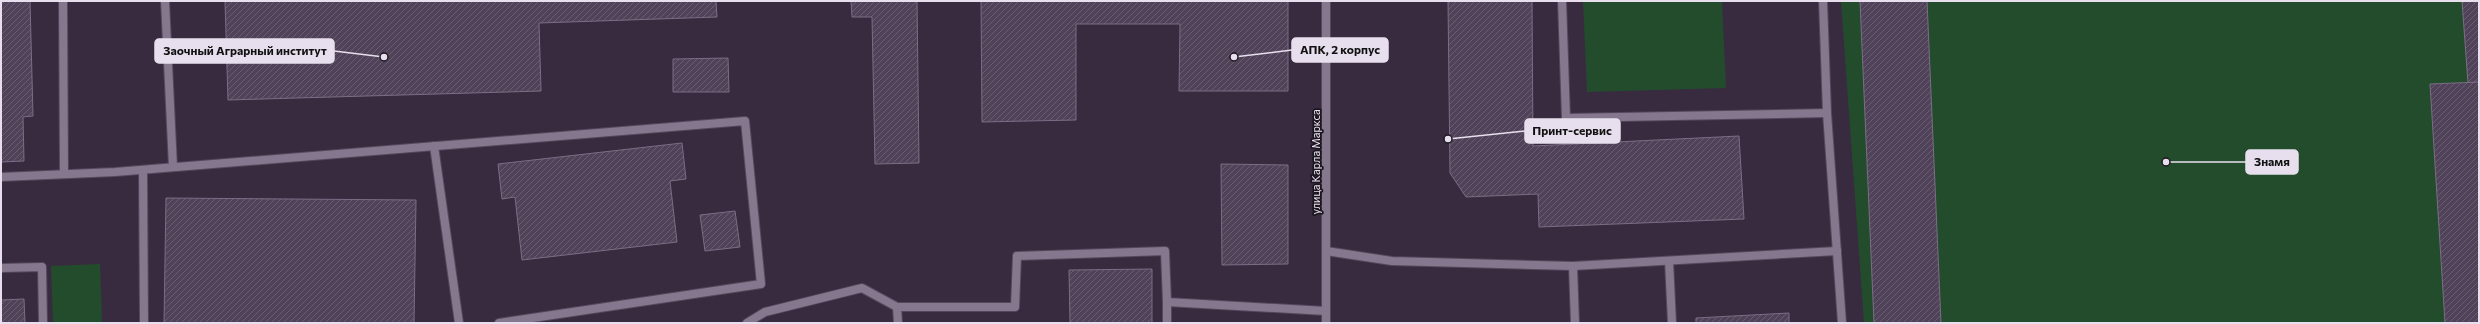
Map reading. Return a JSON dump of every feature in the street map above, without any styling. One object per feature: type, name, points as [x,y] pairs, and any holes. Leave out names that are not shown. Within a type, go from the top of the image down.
[{"type":"street","points":[[64,1],[64,174]]},
{"type":"street","points":[[164,1],[173,167]]},
{"type":"street","name":"улица Карла Маркса","points":[[1326,1],[1326,323]]},
{"type":"street","points":[[1562,1],[1566,118],[1827,113]]},
{"type":"street","points":[[1823,1],[1827,113],[1842,323]]},
{"type":"street","points":[[1,177],[143,170],[745,121],[761,284],[499,323]]},
{"type":"street","points":[[434,146],[459,323]]},
{"type":"street","points":[[143,170],[144,323]]},
{"type":"street","points":[[747,323],[765,312],[862,288],[897,307],[1015,307],[1017,256],[1165,251],[1167,323]]},
{"type":"street","points":[[1326,251],[1392,261],[1573,266],[1836,251]]},
{"type":"street","points":[[1669,261],[1672,323]]},
{"type":"street","points":[[1573,266],[1575,323]]},
{"type":"street","points":[[1,268],[42,267],[43,323]]},
{"type":"street","points":[[1167,302],[1326,311]]},
{"type":"street","points":[[897,307],[898,323]]},
{"type":"green space","points":[[1583,1],[1722,1],[1726,88],[1587,92]]},
{"type":"green space","points":[[1841,1],[2479,1],[2479,323],[1864,323]]},
{"type":"green space","points":[[100,264],[102,323],[53,323],[51,266]]},
{"type":"building","points":[[1,1],[30,1],[33,116],[23,117],[24,161],[1,162]]},
{"type":"building","points":[[225,1],[716,1],[717,17],[539,23],[541,91],[228,100]]},
{"type":"building","points":[[851,1],[917,1],[919,163],[875,164],[872,17],[852,17]]},
{"type":"building","points":[[981,1],[1288,1],[1288,91],[1179,91],[1180,24],[1076,24],[1076,120],[982,122]]},
{"type":"building","points":[[1448,1],[1532,1],[1533,146],[1739,136],[1744,219],[1539,227],[1538,194],[1466,197],[1450,173]]},
{"type":"building","points":[[1860,1],[1927,1],[1941,323],[1874,323]]},
{"type":"building","points":[[2462,1],[2479,1],[2479,82],[2468,83]]},
{"type":"building","points":[[728,58],[729,92],[673,92],[673,59]]},
{"type":"building","points":[[2479,82],[2479,323],[2445,323],[2430,84]]},
{"type":"building","points":[[682,143],[686,179],[670,181],[677,242],[522,260],[515,197],[502,199],[498,164]]},
{"type":"building","points":[[1221,164],[1288,165],[1288,264],[1222,265]]},
{"type":"building","points":[[166,198],[416,200],[414,323],[164,323]]},
{"type":"building","points":[[735,211],[740,247],[705,251],[700,215]]},
{"type":"building","points":[[1152,269],[1152,323],[1070,323],[1069,270]]},
{"type":"building","points":[[24,299],[25,323],[1,323],[1,300]]},
{"type":"building","points":[[1789,313],[1789,323],[1696,323],[1696,318]]},
{"type":"place","name":"Заочный Аграрный институт","points":[[384,57]]},
{"type":"place","name":"АПК, 2 корпус","points":[[1234,57]]},
{"type":"place","name":"Принт-сервис","points":[[1448,139]]},
{"type":"place","name":"Знамя","points":[[2166,162]]}]
